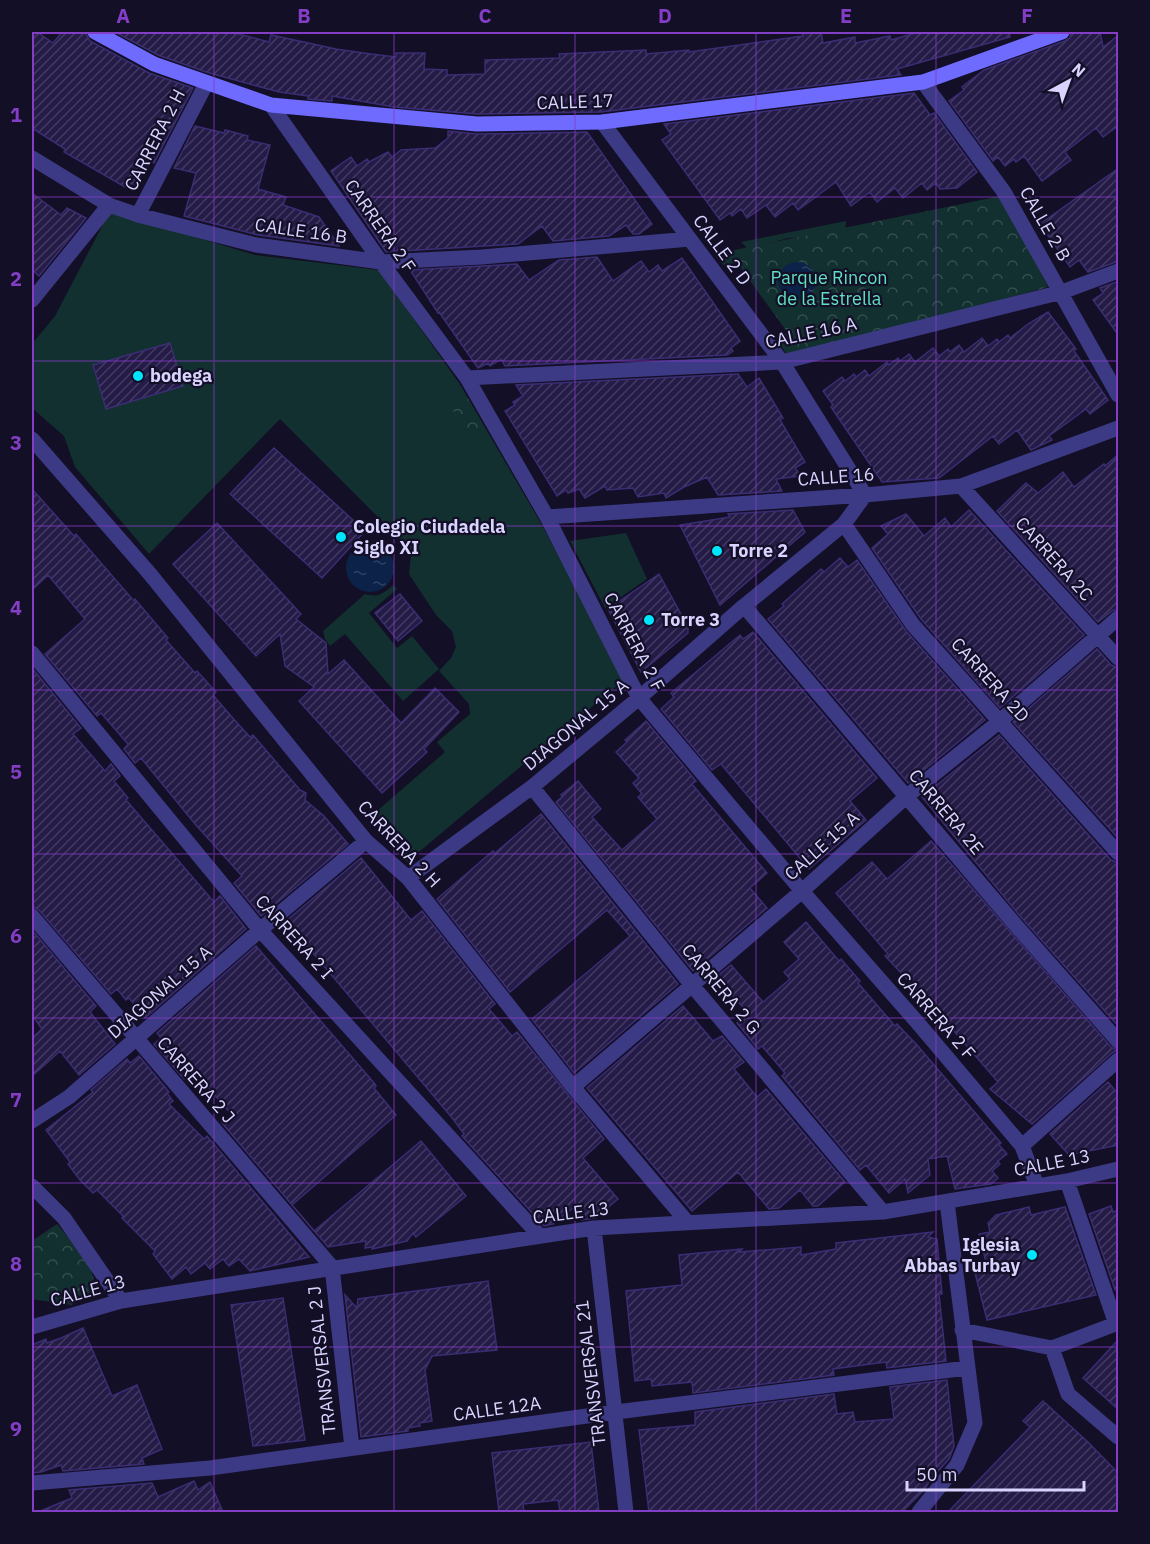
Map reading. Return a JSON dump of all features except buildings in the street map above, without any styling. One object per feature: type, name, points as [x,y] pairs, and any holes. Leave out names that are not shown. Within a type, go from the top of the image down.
[{"type":"main road","name":"CALLE 17","points":[[95,32],[153,64],[271,105],[477,124],[602,122],[922,82],[1062,32]]},
{"type":"street","name":"CALLE 2 B","points":[[922,82],[1004,192],[1119,395]]},
{"type":"street","name":"CARRERA 2 H","points":[[138,215],[206,84]]},
{"type":"street","name":"CARRERA 2 F","points":[[271,105],[381,262],[467,378],[547,516],[639,698],[1022,1146],[1037,1186]]},
{"type":"street","name":"CALLE 2 D","points":[[602,122],[782,362],[865,495]]},
{"type":"street","name":"CALLE 16 B","points":[[32,158],[109,205],[138,215],[256,245],[381,262],[482,258],[690,239]]},
{"type":"street","name":"CARRERA 2 H","points":[[32,300],[109,205]]},
{"type":"street","name":"CALLE 16 A","points":[[467,378],[782,362],[1062,292],[1119,271]]},
{"type":"street","name":"CALLE 16","points":[[547,516],[865,495],[961,486],[1119,428]]},
{"type":"street","name":"CARRERA 2 H","points":[[32,439],[150,574],[366,841],[408,878],[573,1087],[688,1223]]},
{"type":"street","name":"CARRERA 2C","points":[[961,486],[1119,658]]},
{"type":"street","name":"DIAGONAL 15 A","points":[[408,878],[532,787],[639,698],[744,606],[844,524],[865,495]]},
{"type":"street","name":"CARRERA 2D","points":[[844,524],[913,625],[1119,853]]},
{"type":"street","name":"CARRERA 2E","points":[[744,606],[1013,922],[1119,1041]]},
{"type":"street","name":"CALLE 15 A","points":[[573,1087],[802,891],[907,796],[1000,721],[1119,618]]},
{"type":"street","name":"CARRERA 2 I","points":[[32,652],[260,930],[540,1236]]},
{"type":"street","name":"CARRERA 2 G","points":[[532,787],[691,984],[883,1212]]},
{"type":"street","name":"DIAGONAL 15 A","points":[[32,1121],[69,1097],[366,841]]},
{"type":"street","name":"CARRERA 2 J","points":[[32,916],[135,1040],[332,1267]]},
{"type":"street","points":[[1022,1146],[1119,1060]]},
{"type":"street","name":"CALLE 13","points":[[32,1327],[121,1301],[594,1228],[883,1212],[1067,1181],[1119,1169]]},
{"type":"street","points":[[962,1330],[1052,1348],[1117,1323],[1067,1181]]},
{"type":"street","points":[[32,1186],[64,1218],[121,1301]]},
{"type":"street","points":[[919,1512],[957,1464],[975,1423],[947,1202]]},
{"type":"street","name":"TRANSVERSAL 21","points":[[594,1228],[626,1512]]},
{"type":"street","name":"TRANSVERSAL 2 J","points":[[332,1267],[351,1448]]},
{"type":"street","points":[[1052,1348],[1068,1394],[1119,1437]]},
{"type":"street","name":"CALLE 12A","points":[[32,1484],[210,1468],[616,1412],[967,1368]]},
{"type":"green space","name":"Parque Rincon de la Estrella","points":[[1001,196],[1048,287],[789,358],[776,338],[788,333],[737,263],[723,265],[715,254]]},
{"type":"green space","name":"Colegio Ciudadela Siglo XI","points":[[110,211],[255,255],[379,270],[459,383],[539,520],[625,679],[407,862],[370,817],[445,752],[437,742],[470,714],[469,704],[439,671],[451,658],[456,647],[452,631],[436,615],[409,574],[411,554],[382,521],[280,419],[149,554],[75,467],[64,436],[32,408],[32,344],[55,316]]},
{"type":"green space","points":[[846,221],[843,260],[810,237],[788,238],[748,249],[741,242]]},
{"type":"green space","points":[[459,383],[489,435],[464,429],[449,404]]},
{"type":"green space","points":[[626,533],[647,579],[605,608],[570,541]]},
{"type":"green space","points":[[393,585],[397,589],[369,613],[397,648],[412,636],[439,669],[403,701],[345,634],[330,646],[323,631],[365,594],[380,594]]},
{"type":"green space","points":[[57,1224],[86,1255],[97,1289],[71,1305],[32,1299],[32,1241]]},
{"type":"water","points":[[797,262],[810,268],[816,281],[810,294],[797,300],[784,294],[778,281],[784,268]]},
{"type":"water","points":[[370,544],[387,551],[394,568],[387,585],[370,592],[353,585],[346,568],[353,551]]},
{"type":"place","name":"bodega","points":[[138,376]]},
{"type":"place","name":"Colegio Ciudadela Siglo XI","points":[[341,537]]},
{"type":"place","name":"Torre 2","points":[[717,551]]},
{"type":"place","name":"Torre 3","points":[[649,620]]},
{"type":"place","name":"Iglesia Abbas Turbay","points":[[1032,1255]]}]
